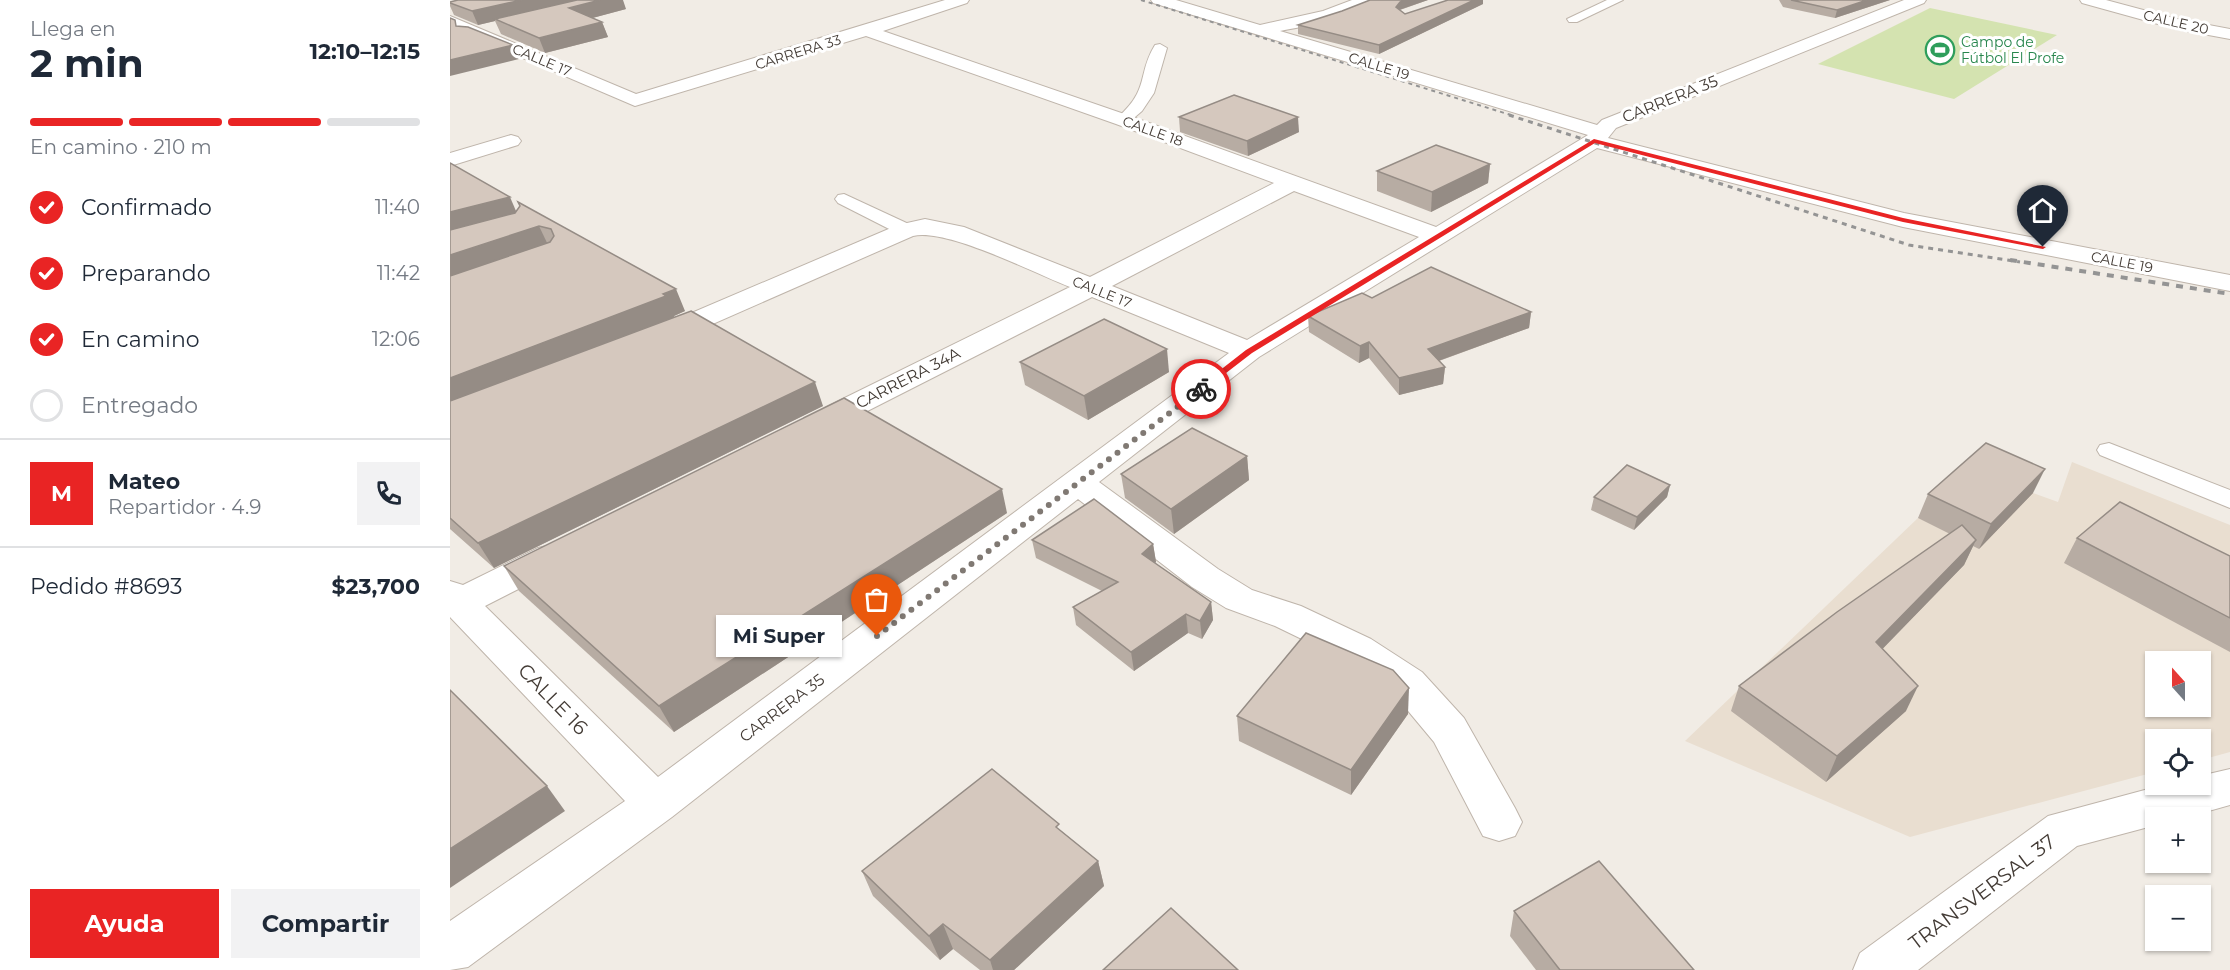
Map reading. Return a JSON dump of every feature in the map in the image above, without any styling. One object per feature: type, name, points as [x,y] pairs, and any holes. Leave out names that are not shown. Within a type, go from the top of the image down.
[{"type":"street","name":"CARRERA 33","points":[[635,100],[866,32],[961,0]]},
{"type":"street","name":"CALLE 19","points":[[1159,0],[1597,137],[1903,220],[2230,283]]},
{"type":"street","points":[[1259,30],[1334,12],[1362,0]]},
{"type":"street","name":"CARRERA 35","points":[[450,950],[656,804],[1249,351],[1597,137],[1609,124],[1918,0]]},
{"type":"street","name":"CALLE 20","points":[[2088,0],[2176,24],[2230,34]]},
{"type":"street","name":"CALLE 17","points":[[453,12],[477,32],[635,100]]},
{"type":"street","points":[[450,39],[500,27]]},
{"type":"street","name":"CALLE 18","points":[[866,32],[1123,120],[1438,236]]},
{"type":"street","points":[[450,160],[511,141]]},
{"type":"street","name":"CARRERA 34A","points":[[791,437],[1091,287],[1292,183]]},
{"type":"street","name":"CALLE 17","points":[[638,345],[694,323],[906,230],[925,226],[956,232],[1249,351]]},
{"type":"street","points":[[1079,483],[1204,578],[1239,599],[1288,616],[1357,649],[1408,683],[1449,730],[1500,822]]},
{"type":"street","points":[[454,598],[577,544]]},
{"type":"street","name":"CALLE 16","points":[[454,598],[656,804]]},
{"type":"street","name":"TRANSVERSAL 37","points":[[1878,970],[2064,830],[2230,787]]},
{"type":"lane","points":[[1573,19],[1617,0]]},
{"type":"lane","points":[[1123,120],[1139,107],[1150,81],[1154,58],[1161,48]]},
{"type":"lane","points":[[844,199],[906,230]]},
{"type":"lane","points":[[2109,450],[2230,500]]},
{"type":"shaded area","points":[[2072,462],[2230,525],[2230,752],[2211,757],[2211,729],[2145,729],[2145,775],[1910,837],[1685,741],[1918,518],[1976,467],[2058,502]]},
{"type":"green space","name":"Campo de Fútbol El Profe","points":[[1930,8],[2057,35],[1954,99],[1818,64]]},
{"type":"building","points":[[458,0],[522,0],[472,11],[450,3]]},
{"type":"building","points":[[577,0],[600,0],[569,8],[602,22],[539,38],[495,19]]},
{"type":"building","points":[[1370,0],[1404,0],[1396,7],[1405,14],[1448,0],[1474,0],[1379,45],[1298,25]]},
{"type":"building","points":[[1791,0],[1867,0],[1837,10]]},
{"type":"building","points":[[450,18],[455,20],[456,26],[468,27],[513,45],[450,60]]},
{"type":"building","points":[[1234,95],[1298,117],[1247,141],[1179,117]]},
{"type":"building","points":[[1436,145],[1490,164],[1432,192],[1377,171]]},
{"type":"building","points":[[450,163],[510,197],[450,212]]},
{"type":"building","points":[[518,202],[676,289],[663,294],[666,296],[450,378],[450,276],[550,242],[554,236],[551,229],[539,226],[450,255],[450,230],[515,213],[520,206]]},
{"type":"building","points":[[1431,267],[1531,312],[1428,349],[1445,367],[1399,378],[1369,342],[1360,346],[1308,316],[1362,293],[1372,298]]},
{"type":"building","points":[[691,311],[815,382],[478,543],[450,518],[450,401]]},
{"type":"building","points":[[1104,319],[1167,349],[1084,396],[1020,362]]},
{"type":"building","points":[[844,398],[1002,489],[659,706],[504,566]]},
{"type":"building","points":[[1192,428],[1247,456],[1171,509],[1121,474]]},
{"type":"building","points":[[1986,443],[2045,469],[1991,524],[1928,494]]},
{"type":"building","points":[[1627,465],[1670,485],[1637,517],[1594,497]]},
{"type":"building","points":[[1094,499],[1153,544],[1142,554],[1211,602],[1200,621],[1186,614],[1131,652],[1073,607],[1118,582],[1032,540]]},
{"type":"building","points":[[2120,502],[2230,556],[2230,618],[2077,538]]},
{"type":"building","points":[[1962,525],[1976,540],[1876,642],[1918,686],[1837,756],[1739,686],[1837,612]]},
{"type":"building","points":[[1306,633],[1393,670],[1409,688],[1351,770],[1237,716]]},
{"type":"building","points":[[450,690],[547,786],[450,849]]},
{"type":"building","points":[[992,769],[1059,824],[1056,827],[1098,861],[990,960],[943,924],[929,936],[862,871]]},
{"type":"building","points":[[1599,861],[1694,970],[1560,970],[1514,911]]},
{"type":"building","points":[[1171,908],[1238,970],[1103,970]]},
{"type":"railway","points":[[1141,0],[1514,116]]},
{"type":"railway","points":[[1509,115],[1909,245],[2020,262]]},
{"type":"railway","points":[[2010,260],[2230,294]]},
{"type":"way so far","points":[[877,636],[1201,389]]},
{"type":"place","name":"Campo de Fútbol El Profe","points":[[1940,50]]},
{"type":"place","name":"Mi Super","points":[[877,636]]},
{"type":"route","points":[[1201,389],[1249,351],[1594,141],[1903,220],[2043,247]]}]
